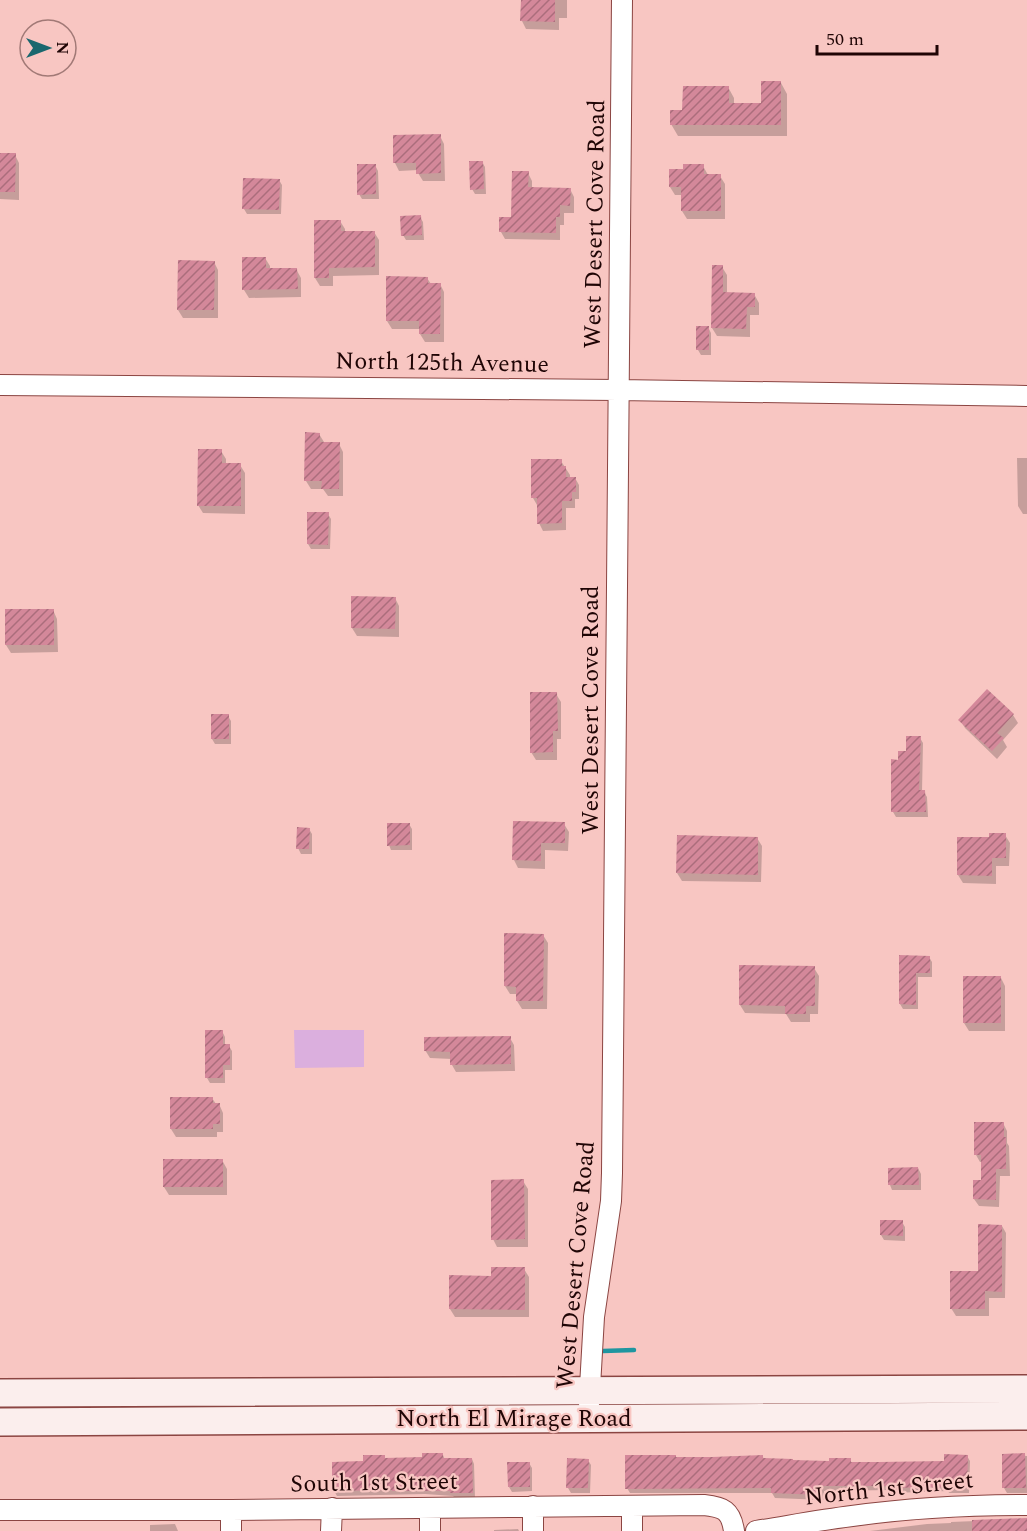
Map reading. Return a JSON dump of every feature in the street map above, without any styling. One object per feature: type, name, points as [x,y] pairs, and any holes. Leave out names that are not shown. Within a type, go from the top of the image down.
[{"type":"main road","name":"North El Mirage Road","points":[[0,1393],[1027,1389]]},
{"type":"main road","name":"North El Mirage Road","points":[[0,1422],[1027,1416]]},
{"type":"street","name":"West Desert Cove Road","points":[[589,1419],[594,1317],[611,1201],[612,1173],[622,0]]},
{"type":"street","name":"North 125th Avenue","points":[[0,385],[1027,396]]},
{"type":"street","name":"North 1st Street","points":[[756,1531],[853,1515],[1027,1504]]},
{"type":"street","name":"South 1st Street","points":[[0,1510],[704,1505],[720,1507],[727,1513],[734,1531]]},
{"type":"street","points":[[533,1506],[533,1531]]},
{"type":"street","points":[[632,1506],[632,1531]]},
{"type":"street","points":[[331,1531],[332,1508]]},
{"type":"street","points":[[430,1508],[430,1531]]},
{"type":"street","points":[[231,1510],[231,1531]]},
{"type":"shaded area","points":[[294,1030],[364,1030],[364,1067],[295,1068]]},
{"type":"building","points":[[521,0],[555,0],[555,22],[520,21]]},
{"type":"building","points":[[761,81],[781,81],[781,125],[670,125],[670,110],[682,110],[683,86],[729,86],[729,103],[761,103]]},
{"type":"building","points":[[441,134],[441,173],[416,174],[416,163],[393,163],[393,135]]},
{"type":"building","points":[[0,153],[16,153],[15,192],[0,192]]},
{"type":"building","points":[[469,161],[483,161],[484,189],[470,190]]},
{"type":"building","points":[[357,164],[376,164],[376,194],[357,195]]},
{"type":"building","points":[[683,164],[704,164],[704,174],[721,174],[721,211],[681,211],[681,187],[669,187],[669,169],[683,169]]},
{"type":"building","points":[[512,171],[529,171],[528,187],[571,188],[570,206],[560,205],[560,217],[556,217],[556,233],[499,232],[499,217],[511,217]]},
{"type":"building","points":[[243,178],[280,179],[279,210],[242,209]]},
{"type":"building","points":[[421,215],[422,235],[401,236],[400,216]]},
{"type":"building","points":[[314,220],[341,220],[341,231],[375,231],[375,267],[329,268],[329,278],[314,278]]},
{"type":"building","points":[[242,257],[266,257],[266,268],[297,268],[298,289],[242,290]]},
{"type":"building","points":[[178,260],[215,261],[214,310],[177,310]]},
{"type":"building","points":[[712,265],[723,265],[723,292],[755,293],[755,307],[747,307],[746,329],[711,328]]},
{"type":"building","points":[[386,276],[428,277],[428,283],[441,283],[440,334],[419,334],[419,321],[386,321]]},
{"type":"building","points":[[696,326],[709,326],[709,350],[696,350]]},
{"type":"building","points":[[305,432],[320,433],[320,442],[340,442],[339,489],[321,489],[322,481],[304,481]]},
{"type":"building","points":[[198,449],[222,449],[222,463],[241,463],[241,506],[197,506]]},
{"type":"building","points":[[531,459],[562,459],[562,466],[566,466],[566,477],[576,477],[576,492],[572,492],[572,501],[562,501],[562,523],[537,524],[537,498],[531,498]]},
{"type":"building","points":[[307,512],[329,512],[328,545],[307,544]]},
{"type":"building","points":[[351,596],[396,597],[395,629],[351,628]]},
{"type":"building","points":[[5,609],[54,609],[54,645],[5,645]]},
{"type":"building","points":[[987,689],[1014,714],[997,733],[1004,738],[992,751],[958,720]]},
{"type":"building","points":[[530,692],[557,692],[558,731],[553,731],[553,752],[530,753]]},
{"type":"building","points":[[211,714],[229,714],[229,739],[211,739]]},
{"type":"building","points":[[906,736],[921,736],[919,790],[925,790],[926,812],[891,812],[891,759],[898,760],[898,751],[906,751]]},
{"type":"building","points":[[513,821],[565,822],[565,843],[541,843],[541,861],[512,860]]},
{"type":"building","points":[[387,823],[410,823],[410,845],[387,846]]},
{"type":"building","points":[[297,827],[310,828],[309,849],[296,849]]},
{"type":"building","points":[[989,833],[1006,833],[1006,858],[992,858],[992,876],[957,875],[957,837],[989,837]]},
{"type":"building","points":[[677,835],[758,837],[758,875],[676,873]]},
{"type":"building","points":[[504,933],[544,934],[543,1001],[516,1001],[516,987],[504,986]]},
{"type":"building","points":[[899,955],[930,956],[930,973],[916,973],[916,1005],[899,1004]]},
{"type":"building","points":[[739,965],[815,966],[815,1006],[806,1006],[806,1014],[785,1014],[785,1006],[739,1005]]},
{"type":"building","points":[[963,976],[1001,976],[1001,1023],[963,1023]]},
{"type":"building","points":[[205,1030],[223,1030],[223,1044],[230,1044],[230,1065],[223,1065],[223,1078],[205,1078]]},
{"type":"building","points":[[511,1036],[511,1064],[450,1065],[450,1052],[424,1051],[424,1037]]},
{"type":"building","points":[[170,1097],[213,1097],[213,1103],[220,1103],[220,1124],[213,1124],[213,1129],[170,1129]]},
{"type":"building","points":[[974,1122],[1004,1122],[1006,1169],[996,1169],[996,1200],[973,1199],[973,1180],[981,1180],[981,1155],[974,1155]]},
{"type":"building","points":[[163,1159],[223,1159],[223,1187],[163,1187]]},
{"type":"building","points":[[918,1167],[919,1185],[888,1185],[888,1168]]},
{"type":"building","points":[[524,1179],[525,1239],[491,1240],[491,1180]]},
{"type":"building","points":[[880,1220],[903,1220],[903,1236],[880,1235]]},
{"type":"building","points":[[978,1224],[1002,1225],[1002,1292],[985,1291],[985,1309],[950,1309],[950,1271],[978,1271]]},
{"type":"building","points":[[491,1267],[525,1267],[525,1310],[449,1309],[449,1275],[491,1276]]},
{"type":"building","points":[[422,1453],[443,1453],[443,1458],[472,1458],[473,1493],[392,1490],[332,1491],[332,1462],[363,1461],[363,1455],[385,1455],[385,1458],[422,1457]]},
{"type":"building","points":[[1025,1453],[1026,1488],[1002,1488],[1002,1454]]},
{"type":"building","points":[[944,1454],[968,1455],[967,1488],[822,1486],[822,1495],[771,1493],[771,1488],[625,1489],[625,1455],[712,1457],[763,1455],[763,1458],[793,1460],[829,1461],[829,1458],[851,1458],[851,1462],[879,1462],[944,1461]]},
{"type":"building","points":[[567,1458],[589,1459],[588,1488],[566,1488]]},
{"type":"building","points":[[507,1462],[530,1462],[530,1487],[508,1487]]},
{"type":"building","points":[[1027,1518],[1027,1531],[972,1531],[972,1520]]},
{"type":"waterway","points":[[603,1351],[634,1350]]}]
